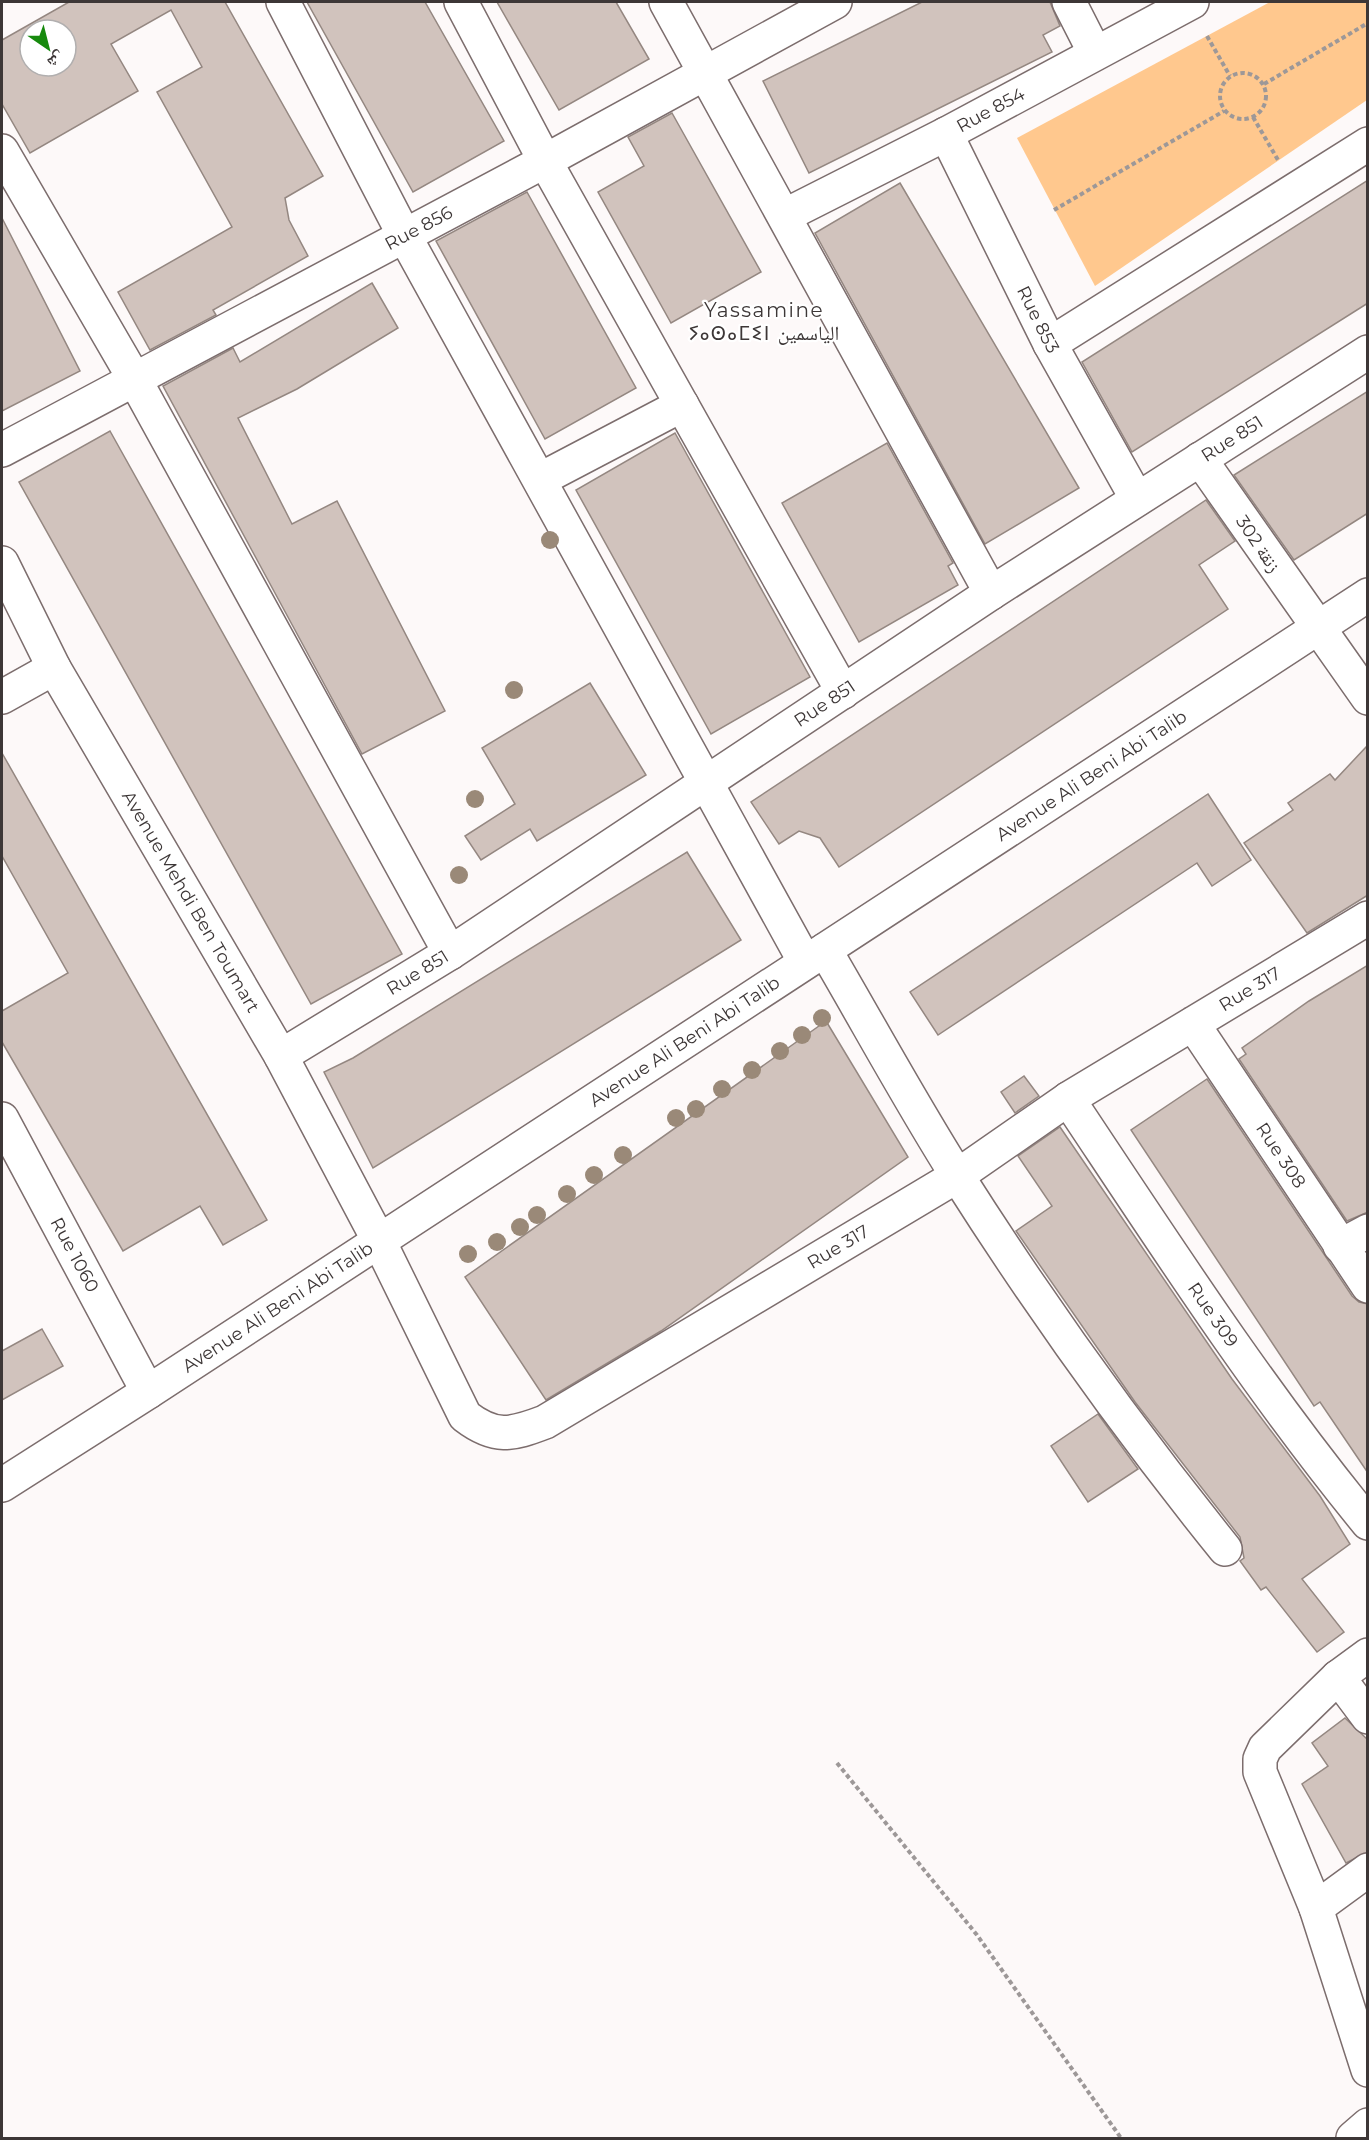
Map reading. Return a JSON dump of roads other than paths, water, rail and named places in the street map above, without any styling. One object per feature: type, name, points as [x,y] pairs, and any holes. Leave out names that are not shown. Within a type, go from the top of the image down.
[{"type":"street","points":[[283,2],[405,235],[541,479],[705,783],[957,1176],[1058,1328],[1158,1466],[1225,1549]]},
{"type":"street","points":[[461,2],[545,161],[843,692]]},
{"type":"street","points":[[666,2],[786,215],[991,593]]},
{"type":"street","name":"Rue 856","points":[[2,450],[545,161],[835,2]]},
{"type":"street","points":[[1069,2],[1095,53]]},
{"type":"street","name":"Rue 854","points":[[786,215],[946,134],[1192,2]]},
{"type":"street","name":"Rue 853","points":[[946,134],[1050,344],[1137,500]]},
{"type":"street","points":[[1050,344],[1368,144]]},
{"type":"street","points":[[2,151],[135,380],[450,953]]},
{"type":"street","name":"Rue 851","points":[[281,1056],[450,953],[991,593],[1368,352]]},
{"type":"street","points":[[541,479],[682,405]]},
{"type":"street","name":"زنقة 302","points":[[1200,459],[1316,628],[1368,698]]},
{"type":"street","name":"Avenue Mehdi Ben Toumart","points":[[2,563],[54,668],[281,1056],[379,1241]]},
{"type":"street","name":"Avenue Ali Beni Abi Talib","points":[[2,1485],[1368,595]]},
{"type":"street","points":[[2,697],[54,668]]},
{"type":"street","name":"Rue 317","points":[[379,1241],[465,1416],[481,1428],[498,1434],[520,1431],[545,1422],[957,1176],[1068,1099],[1368,918]]},
{"type":"street","name":"Rue 308","points":[[1193,1024],[1354,1239],[1368,1286]]},
{"type":"street","name":"Rue 309","points":[[1068,1099],[1215,1319],[1307,1449],[1368,1523]]},
{"type":"street","name":"Rue 1060","points":[[2,1119],[148,1392]]},
{"type":"street","points":[[1368,1655],[1338,1677],[1264,1748],[1260,1759],[1260,1772],[1316,1908],[1368,2070]]},
{"type":"street","points":[[1338,1677],[1368,1717]]},
{"type":"street","points":[[1316,1908],[1368,1870]]},
{"type":"street","points":[[1353,2139],[1368,2125]]},
{"type":"district","name":"Yassamine ⵢⴰⵙⴰⵎⵉⵏ الياسمين","points":[[764,322]]}]
